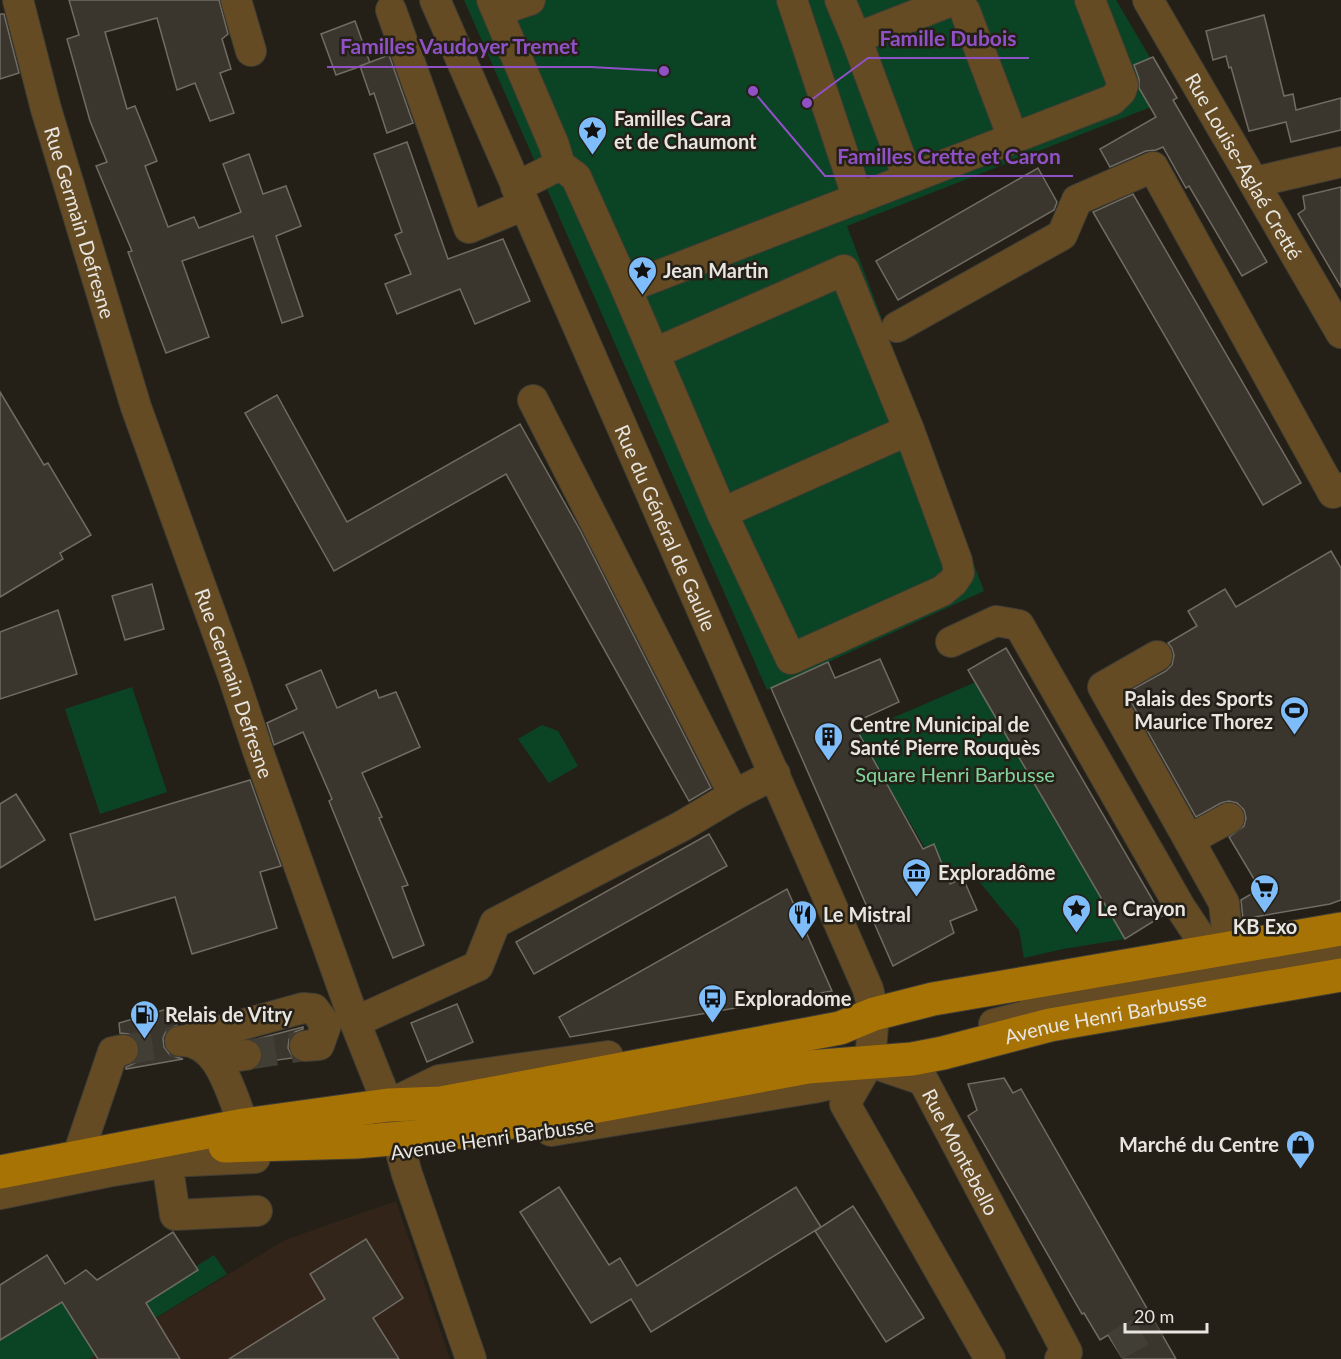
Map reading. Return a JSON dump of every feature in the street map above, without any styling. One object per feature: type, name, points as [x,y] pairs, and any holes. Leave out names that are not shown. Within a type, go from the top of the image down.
[{"type":"main road","name":"Avenue Henri Barbusse","points":[[166,1152],[244,1125],[388,1105],[441,1102],[840,1028],[874,1014],[933,999],[1341,929]]},
{"type":"main road","name":"Avenue Henri Barbusse","points":[[0,1172],[77,1158],[203,1147],[356,1142],[400,1146],[448,1134],[807,1067],[912,1059],[1050,1025],[1341,975]]},
{"type":"street","name":"Rue Germain Defresne","points":[[18,0],[46,109],[136,407],[355,1022],[388,1105],[414,1196],[471,1359]]},
{"type":"street","points":[[236,0],[251,51]]},
{"type":"street","name":"Rue du Général de Gaulle","points":[[435,0],[868,989],[874,1014],[870,1062]]},
{"type":"street","points":[[530,0],[494,6],[554,145],[560,165],[576,177],[655,353],[722,513],[791,659],[942,591],[953,582],[958,573],[957,561],[909,430],[844,270],[655,353]]},
{"type":"street","points":[[792,0],[858,199]]},
{"type":"street","points":[[840,0],[908,178]]},
{"type":"street","points":[[626,288],[1112,100],[1121,91],[1123,85],[1090,0]]},
{"type":"street","name":"Rue Louise-Aglaé Cretté","points":[[1148,0],[1341,333]]},
{"type":"street","points":[[856,38],[957,4],[1013,138]]},
{"type":"street","points":[[391,10],[469,228],[520,196],[560,165]]},
{"type":"street","points":[[1255,182],[1341,162]]},
{"type":"street","points":[[897,327],[1062,235],[1077,200],[1153,167],[1332,493],[1341,488]]},
{"type":"street","points":[[533,400],[734,795]]},
{"type":"street","points":[[722,513],[909,430]]},
{"type":"street","points":[[951,642],[996,621],[1019,625],[1180,907],[1219,950]]},
{"type":"street","points":[[1157,656],[1103,687],[1224,903],[1219,950]]},
{"type":"street","points":[[355,1022],[478,966],[495,923],[682,826],[775,774]]},
{"type":"street","points":[[1188,840],[1228,818]]},
{"type":"street","name":"Avenue Henri Barbusse","points":[[874,1014],[936,1012],[1024,998],[1055,1001],[1341,952]]},
{"type":"street","name":"Avenue Henri Barbusse","points":[[870,1062],[904,1049],[1026,1016],[1055,1001]]},
{"type":"street","points":[[244,1125],[216,1059],[202,1046],[181,1041],[303,1008],[314,1009],[326,1025],[319,1045],[306,1046]]},
{"type":"street","points":[[77,1158],[113,1052],[123,1050]]},
{"type":"street","points":[[216,1059],[246,1055]]},
{"type":"street","points":[[870,1062],[845,1104],[990,1359]]},
{"type":"street","name":"Rue Montebello","points":[[870,1062],[923,1080],[1063,1356]]},
{"type":"street","points":[[166,1152],[175,1215],[257,1211]]},
{"type":"street","name":"Avenue Henri Barbusse","points":[[0,1194],[107,1172],[166,1152]]},
{"type":"shaded area","points":[[396,1201],[450,1359],[89,1359],[285,1240]]},
{"type":"green space","points":[[464,0],[1116,0],[1174,98],[847,226],[984,591],[767,690]]},
{"type":"green space","name":"Square Henri Barbusse","points":[[976,682],[1125,939],[1024,958],[1019,930],[972,873],[950,884],[934,844],[925,848],[872,758],[855,734]]},
{"type":"green space","points":[[132,687],[167,792],[100,814],[65,709]]},
{"type":"green space","points":[[542,725],[558,731],[578,766],[549,783],[518,739]]},
{"type":"green space","points":[[214,1255],[227,1274],[89,1359],[0,1359],[0,1340],[62,1302],[86,1341],[197,1271],[195,1267]]},
{"type":"building","points":[[69,0],[219,0],[228,34],[222,39],[231,69],[220,73],[234,113],[210,121],[195,83],[177,90],[157,18],[105,32],[127,109],[135,106],[157,161],[145,166],[168,227],[194,217],[199,228],[241,212],[223,164],[249,154],[263,194],[286,186],[301,226],[276,236],[303,316],[282,323],[253,236],[182,261],[209,337],[166,353],[128,252],[132,251],[96,166],[107,162],[90,121],[67,39],[79,35]]},
{"type":"building","points":[[0,14],[4,14],[19,73],[0,79]]},
{"type":"building","points":[[1264,15],[1284,96],[1293,94],[1296,110],[1341,98],[1341,130],[1291,142],[1286,122],[1249,131],[1231,67],[1229,68],[1226,56],[1213,60],[1206,31]]},
{"type":"building","points":[[355,21],[370,63],[336,75],[321,34]]},
{"type":"building","points":[[389,55],[413,123],[387,133],[374,93],[370,95],[360,66]]},
{"type":"building","points":[[1153,57],[1177,98],[1173,100],[1267,262],[1242,276],[1189,186],[1186,188],[1163,147],[1146,151],[1110,167],[1100,149],[1156,117],[1139,88],[1139,79],[1134,65]]},
{"type":"building","points":[[407,142],[448,259],[503,239],[530,301],[475,324],[460,289],[397,314],[385,284],[411,274],[395,235],[402,232],[374,154]]},
{"type":"building","points":[[1038,168],[1057,202],[1054,210],[898,300],[876,261]]},
{"type":"building","points":[[1341,187],[1341,287],[1298,214],[1305,209],[1303,196]]},
{"type":"building","points":[[1133,194],[1301,483],[1263,505],[1093,212]]},
{"type":"building","points":[[0,392],[44,465],[48,463],[91,535],[60,553],[63,559],[0,597]]},
{"type":"building","points":[[277,395],[347,522],[520,424],[580,530],[711,788],[689,801],[506,474],[334,571],[245,413]]},
{"type":"building","name":"Palais des Sports Maurice Thorez","points":[[1331,551],[1341,568],[1341,900],[1330,904],[1243,919],[1241,900],[1260,889],[1229,837],[1244,826],[1246,818],[1244,810],[1237,803],[1229,801],[1196,817],[1126,693],[1166,671],[1172,665],[1174,655],[1168,643],[1197,626],[1188,611],[1225,589],[1236,607]]},
{"type":"building","points":[[152,584],[164,629],[125,640],[112,596]]},
{"type":"building","points":[[58,610],[77,674],[0,699],[0,632]]},
{"type":"building","points":[[1006,648],[1162,916],[1125,939],[968,670]]},
{"type":"building","points":[[880,659],[899,702],[853,723],[923,849],[934,844],[950,884],[963,878],[977,910],[950,921],[954,933],[893,966],[771,688],[828,662],[835,678]]},
{"type":"building","points":[[321,670],[337,708],[376,690],[379,698],[396,692],[420,747],[362,773],[408,885],[402,887],[424,945],[393,958],[329,801],[332,799],[303,732],[274,745],[267,723],[297,709],[286,685]]},
{"type":"building","points":[[250,780],[281,866],[260,872],[277,928],[192,954],[175,897],[95,920],[70,834]]},
{"type":"building","points":[[16,794],[45,840],[0,868],[0,804]]},
{"type":"building","points":[[709,834],[727,866],[534,974],[516,942]]},
{"type":"building","points":[[787,889],[832,991],[570,1037],[559,1017]]},
{"type":"building","points":[[457,1004],[473,1042],[427,1062],[411,1023]]},
{"type":"building","points":[[174,1007],[177,1025],[166,1031],[163,1038],[164,1047],[170,1055],[183,1059],[126,1069],[135,1063],[140,1047],[136,1038],[120,1033],[119,1023]]},
{"type":"building","points":[[303,1027],[289,1039],[288,1048],[293,1058],[262,1062],[263,1052],[260,1045],[253,1040]]},
{"type":"building","points":[[1004,1078],[1013,1093],[1021,1089],[1176,1359],[1123,1359],[1108,1335],[1100,1340],[1084,1313],[1082,1314],[968,1116],[977,1110],[968,1084]]},
{"type":"building","points":[[559,1187],[609,1265],[620,1258],[637,1286],[796,1187],[821,1227],[651,1332],[631,1299],[591,1323],[520,1212]]},
{"type":"building","points":[[853,1206],[924,1318],[886,1342],[815,1231]]},
{"type":"building","points":[[173,1232],[198,1270],[146,1303],[180,1359],[98,1359],[62,1302],[0,1340],[0,1285],[47,1255],[65,1284],[86,1270],[97,1280]]},
{"type":"building","points":[[366,1239],[403,1298],[373,1318],[399,1359],[229,1359],[325,1299],[310,1274]]},
{"type":"tunnel","points":[[123,1050],[180,1041]]},
{"type":"tunnel","points":[[246,1055],[305,1046]]},
{"type":"tunnel","points":[[1115,1346],[1156,1323]]},
{"type":"place","name":"Familles Vaudoyer Tremet","points":[[664,71]]},
{"type":"place","name":"Familles Crette et Caron","points":[[753,91]]},
{"type":"place","name":"Famille Dubois","points":[[807,103]]},
{"type":"place","name":"Familles Cara et de Chaumont","points":[[593,156]]},
{"type":"place","name":"Jean Martin","points":[[642,296]]},
{"type":"place","name":"Palais des Sports Maurice Thorez","points":[[1294,736]]},
{"type":"place","name":"Centre Municipal de Santé Pierre Rouquès","points":[[829,762]]},
{"type":"place","name":"Exploradôme","points":[[917,898]]},
{"type":"place","name":"KB Exo","points":[[1265,914]]},
{"type":"place","name":"Le Crayon","points":[[1076,934]]},
{"type":"place","name":"Le Mistral","points":[[802,940]]},
{"type":"place","name":"Exploradome","points":[[713,1024]]},
{"type":"place","name":"Relais de Vitry","points":[[144,1040]]},
{"type":"place","name":"Marché du Centre","points":[[1300,1170]]}]
